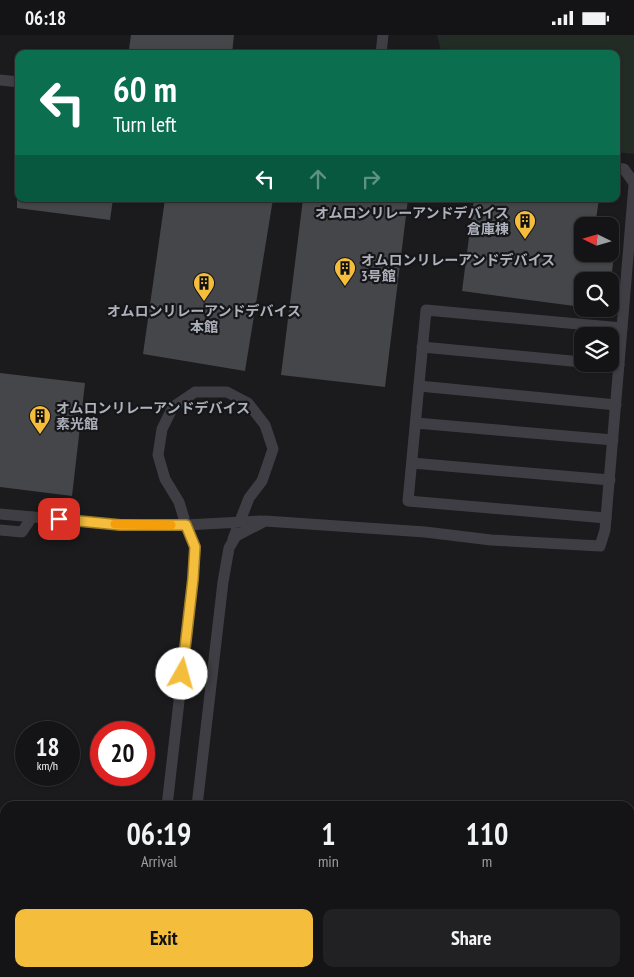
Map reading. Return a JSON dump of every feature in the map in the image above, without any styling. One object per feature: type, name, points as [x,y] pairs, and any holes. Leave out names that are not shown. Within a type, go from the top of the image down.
[{"type":"lane","points":[[381,50],[383,35]]},
{"type":"lane","points":[[0,79],[15,81]]},
{"type":"lane","points":[[619,365],[634,184],[624,169],[620,168]]},
{"type":"lane","points":[[606,518],[408,501],[426,310],[622,328]]},
{"type":"lane","points":[[422,347],[574,361]]},
{"type":"lane","points":[[0,514],[120,525],[186,525],[265,521],[600,546],[605,530],[618,372]]},
{"type":"lane","points":[[419,387],[616,405]]},
{"type":"lane","points":[[168,801],[195,547],[178,502],[165,479],[158,455],[162,429],[173,407],[195,392],[227,392],[248,403],[265,425],[273,449],[262,481],[249,498],[229,548],[211,671],[198,801]]},
{"type":"lane","points":[[416,423],[613,440]]},
{"type":"lane","points":[[412,463],[610,480]]},
{"type":"lane","points":[[0,530],[22,532],[32,517]]},
{"type":"lane","points":[[229,548],[236,536],[265,521]]},
{"type":"shaded area","points":[[437,35],[634,35],[634,154],[620,152],[620,50],[441,50]]},
{"type":"building","points":[[131,35],[234,35],[232,50],[129,49]]},
{"type":"building","points":[[17,202],[113,202],[110,220],[17,208]]},
{"type":"building","name":"オムロンリレーアンドデバイス 本館","points":[[165,202],[273,202],[245,371],[143,354]]},
{"type":"building","name":"オムロンリレーアンドデバイス 3号館","points":[[303,202],[408,202],[385,387],[281,375]]},
{"type":"building","name":"オムロンリレーアンドデバイス 倉庫棟","points":[[474,202],[599,202],[596,217],[574,217],[574,263],[613,263],[612,272],[574,272],[574,306],[462,291]]},
{"type":"building","name":"オムロンリレーアンドデバイス 素光館","points":[[0,373],[85,383],[72,496],[0,487]]},
{"type":"slow traffic","points":[[115,524],[171,525]]},
{"type":"place","name":"オムロンリレーアンドデバイス 倉庫棟","points":[[525,240]]},
{"type":"place","name":"オムロンリレーアンドデバイス 3号館","points":[[345,287]]},
{"type":"place","name":"オムロンリレーアンドデバイス 本館","points":[[204,302]]},
{"type":"place","name":"オムロンリレーアンドデバイス 素光館","points":[[40,435]]},
{"type":"route","points":[[59,519],[120,525],[186,525],[195,547],[182,674]]}]
